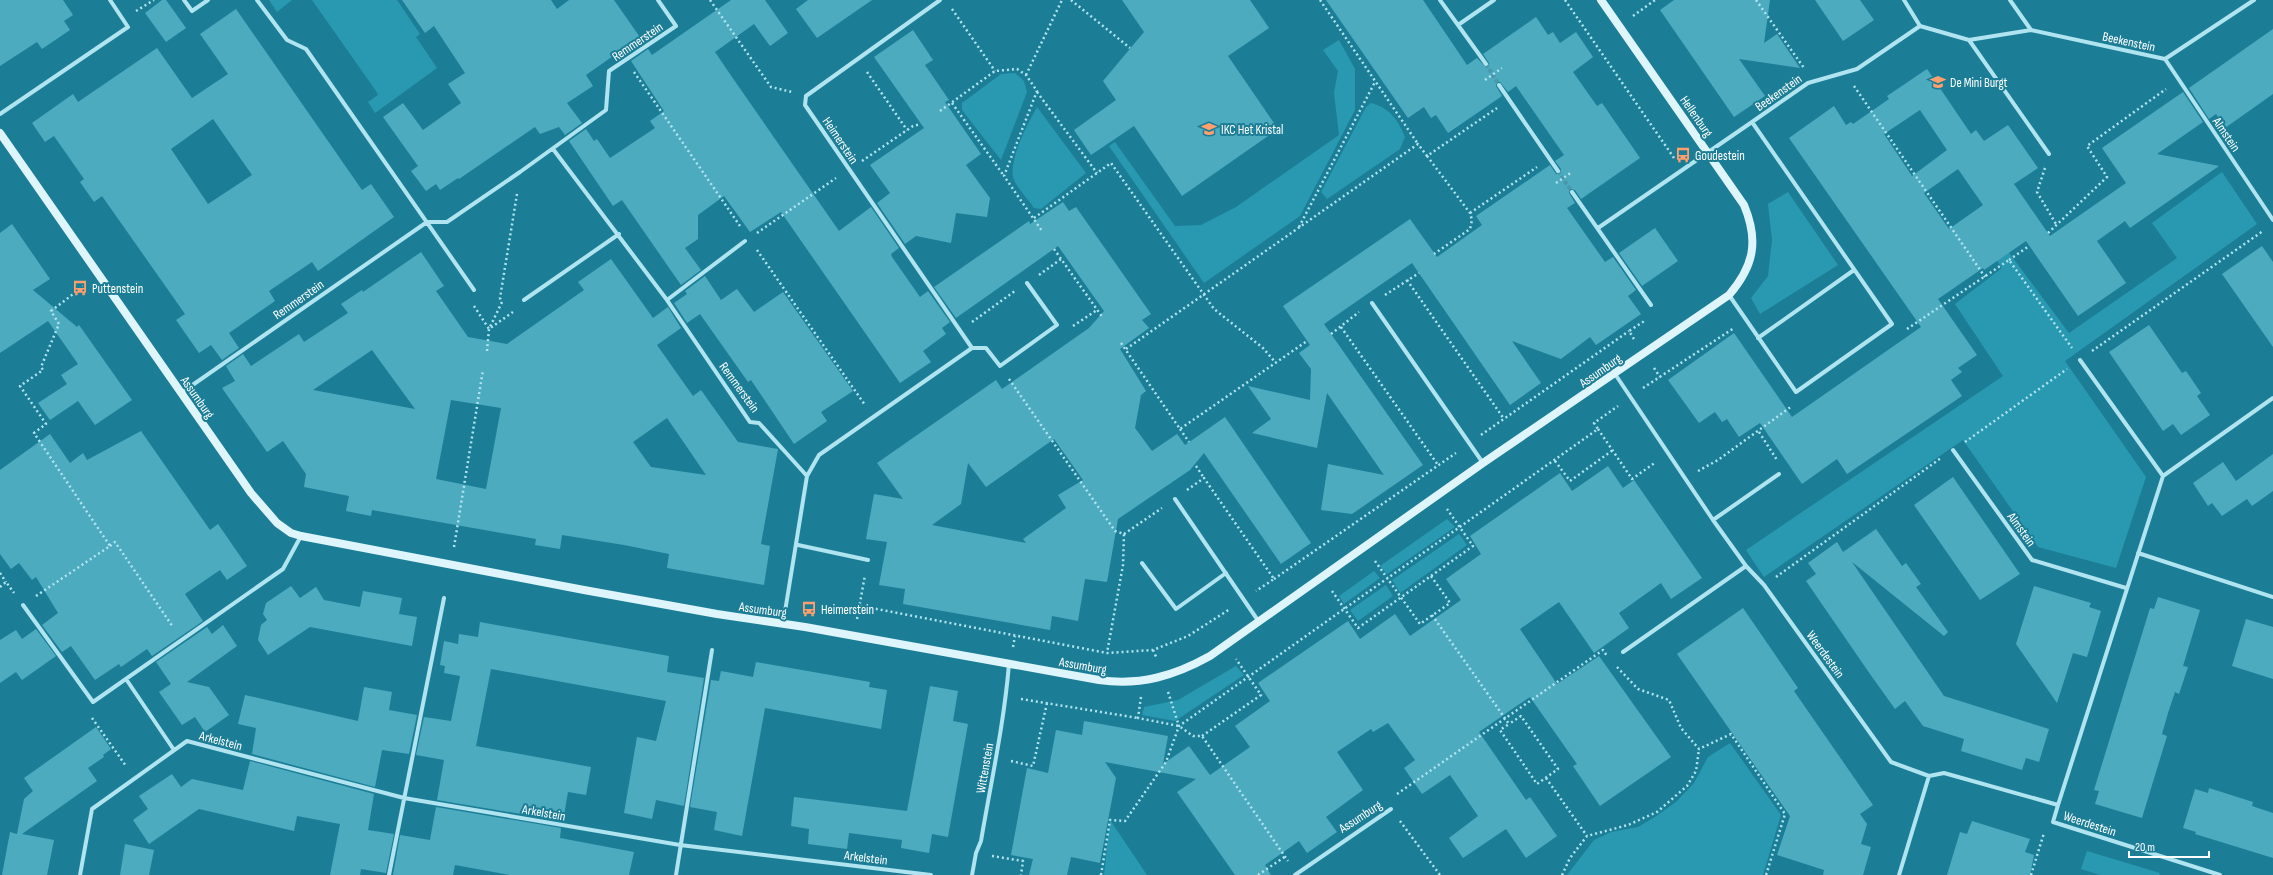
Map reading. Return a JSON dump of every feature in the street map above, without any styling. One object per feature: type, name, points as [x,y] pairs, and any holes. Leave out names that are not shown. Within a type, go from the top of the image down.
[{"type":"street","points":[[0,114],[128,27],[110,0]]},
{"type":"street","points":[[184,0],[192,11],[208,0]]},
{"type":"street","points":[[257,0],[287,40],[306,49],[474,290]]},
{"type":"street","name":"Remmerstein","points":[[180,393],[427,222],[447,222],[553,149],[606,110],[609,71],[676,26],[658,0]]},
{"type":"street","points":[[806,96],[940,0]]},
{"type":"street","points":[[1440,0],[1486,64]]},
{"type":"street","points":[[1458,25],[1494,0]]},
{"type":"street","name":"Hellenburg","points":[[1601,0],[1708,151],[1744,205],[1751,221],[1753,237],[1748,269],[1729,295]]},
{"type":"street","points":[[1904,0],[1920,26]]},
{"type":"street","points":[[2010,0],[2031,30]]},
{"type":"street","name":"Beekenstein","points":[[1752,122],[1813,81],[1857,69],[1920,26],[1969,40],[2031,30],[2165,59],[2254,0]]},
{"type":"street","points":[[1969,40],[2050,154]]},
{"type":"street","name":"Almstein","points":[[2165,59],[2273,220]]},
{"type":"street","points":[[1499,85],[1558,171]]},
{"type":"street","name":"Heimerstein","points":[[806,96],[806,105],[972,348]]},
{"type":"street","points":[[1598,228],[1752,122],[1892,324],[1796,392],[1729,295]]},
{"type":"street","name":"Assumburg","points":[[0,133],[180,393],[264,509],[277,523],[301,536],[451,565],[1119,683],[1144,681],[1163,677],[1193,665],[1226,645],[1366,548],[1483,464],[1729,295]]},
{"type":"street","name":"Remmerstein","points":[[553,149],[619,234],[667,300],[750,422],[759,423],[807,476]]},
{"type":"street","points":[[1572,192],[1651,305]]},
{"type":"street","points":[[524,300],[619,234]]},
{"type":"street","points":[[667,300],[745,241]]},
{"type":"street","points":[[1758,338],[1854,270]]},
{"type":"street","points":[[784,624],[798,545],[807,476],[819,455],[972,348],[986,348],[1000,366],[1057,325],[1027,283]]},
{"type":"street","points":[[1372,303],[1483,464]]},
{"type":"street","points":[[2080,360],[2163,476]]},
{"type":"street","name":"Weerdestein","points":[[1614,374],[1713,520],[1746,566],[1764,585],[1891,762],[1929,776],[1944,773],[2058,805],[2053,822],[2220,875]]},
{"type":"street","points":[[2058,805],[2163,476],[2273,398]]},
{"type":"street","name":"Almstein","points":[[1953,450],[2032,560],[2126,588]]},
{"type":"street","points":[[1713,520],[1780,474]]},
{"type":"street","points":[[1175,499],[1258,622]]},
{"type":"street","points":[[23,605],[93,702],[284,569],[301,536]]},
{"type":"street","points":[[798,545],[868,560]]},
{"type":"street","points":[[2138,553],[2273,597]]},
{"type":"street","points":[[1142,563],[1176,609],[1226,573]]},
{"type":"street","points":[[1623,652],[1746,566]]},
{"type":"street","points":[[388,875],[444,598]]},
{"type":"street","points":[[676,875],[712,650]]},
{"type":"street","name":"Wittenstein","points":[[972,875],[976,853],[981,841],[996,759],[1007,696],[1009,664]]},
{"type":"street","points":[[126,679],[174,750]]},
{"type":"street","name":"Arkelstein","points":[[80,875],[92,809],[135,780],[187,741],[404,798],[680,845],[931,875]]},
{"type":"street","points":[[1899,875],[1929,776]]},
{"type":"street","name":"Assumburg","points":[[1295,875],[1391,809]]},
{"type":"path","points":[[124,19],[154,0]]},
{"type":"path","points":[[710,0],[771,87],[806,96]]},
{"type":"path","points":[[1026,75],[1062,0]]},
{"type":"path","points":[[1071,0],[1130,48]]},
{"type":"path","points":[[1324,0],[1320,1],[1375,82],[1418,144],[1470,213],[1472,220],[1470,229],[1434,254]]},
{"type":"path","points":[[1565,0],[1682,170]]},
{"type":"path","points":[[1619,25],[1655,0]]},
{"type":"path","points":[[1756,0],[1813,81]]},
{"type":"path","points":[[950,6],[995,71]]},
{"type":"path","points":[[858,58],[907,131]]},
{"type":"path","points":[[1485,80],[1502,68]]},
{"type":"path","points":[[940,111],[995,71],[1017,69],[1026,75],[1097,173]]},
{"type":"path","points":[[1845,72],[1985,277]]},
{"type":"path","points":[[2048,232],[2107,177],[2088,146],[2180,80]]},
{"type":"path","points":[[1299,228],[1375,82]]},
{"type":"path","points":[[1004,176],[1037,91]]},
{"type":"path","points":[[1427,156],[1508,99]]},
{"type":"path","points":[[952,103],[1042,230]]},
{"type":"path","points":[[745,241],[849,169],[907,131],[921,124]]},
{"type":"path","points":[[1126,349],[1418,144]]},
{"type":"path","points":[[2050,154],[2038,192],[2056,224]]},
{"type":"path","points":[[1470,213],[1550,159]]},
{"type":"path","points":[[1034,218],[1111,163],[1205,294],[1214,309],[1263,348],[1274,362]]},
{"type":"path","points":[[486,351],[489,329],[502,302],[500,298],[520,172]]},
{"type":"path","points":[[1556,183],[1572,172]]},
{"type":"path","points":[[1764,585],[2267,228]]},
{"type":"path","points":[[1892,324],[1898,335],[2029,246]]},
{"type":"path","points":[[1054,249],[1103,318]]},
{"type":"path","points":[[960,330],[1061,260]]},
{"type":"path","points":[[2009,260],[2080,360]]},
{"type":"path","points":[[98,275],[51,311],[59,324],[41,367],[43,370],[20,386],[46,424],[34,433],[110,546]]},
{"type":"path","points":[[1408,280],[1504,419]]},
{"type":"path","points":[[474,290],[466,294],[489,329]]},
{"type":"path","points":[[489,329],[523,304],[524,300]]},
{"type":"path","points":[[1057,325],[1069,328],[1097,310]]},
{"type":"path","points":[[1668,454],[1632,478],[1594,423],[1629,397],[1746,320]]},
{"type":"path","points":[[1341,326],[1438,464]]},
{"type":"path","name":"Assumburg","points":[[861,606],[1107,652],[1153,650],[1188,636],[1244,600],[1438,464],[1470,444],[1629,331]]},
{"type":"path","points":[[1180,429],[1274,362],[1307,341]]},
{"type":"path","points":[[1122,343],[1189,442]]},
{"type":"path","points":[[1000,366],[1104,517],[1115,531],[1124,534]]},
{"type":"path","points":[[451,565],[483,370]]},
{"type":"path","points":[[1686,479],[1718,460],[1792,408],[1796,392]]},
{"type":"path","points":[[1101,875],[1110,820],[1125,821],[1166,762],[1179,726],[1459,526],[1555,461],[1598,429]]},
{"type":"path","points":[[1758,432],[1780,464],[1780,474]]},
{"type":"path","points":[[1555,461],[1570,481],[1613,450]]},
{"type":"path","points":[[1196,466],[1274,579]]},
{"type":"path","points":[[1124,534],[1204,478]]},
{"type":"path","points":[[1322,578],[1358,628],[1473,546],[1438,497]]},
{"type":"path","points":[[1107,652],[1123,565],[1124,534]]},
{"type":"path","points":[[23,605],[115,542],[182,640]]},
{"type":"path","points":[[1366,548],[1420,624],[1432,614],[1450,603],[1431,576]]},
{"type":"path","points":[[853,635],[861,606],[868,560]]},
{"type":"path","points":[[0,574],[6,582]]},
{"type":"path","points":[[1432,614],[1509,724]]},
{"type":"path","points":[[1007,696],[1179,726],[1192,736],[1202,736],[1261,695],[1226,645]]},
{"type":"path","points":[[1391,809],[1393,797],[1603,650],[1638,689],[1669,700],[1681,728],[1698,749],[1696,771],[1687,786],[1657,812],[1628,825],[1587,836],[1570,858],[1562,875]]},
{"type":"path","points":[[1163,677],[1179,726]]},
{"type":"path","points":[[1138,718],[1144,681]]},
{"type":"path","points":[[93,702],[92,717],[135,780]]},
{"type":"path","points":[[996,759],[1033,766],[1047,703]]},
{"type":"path","points":[[1521,716],[1558,769],[1537,784],[1500,730],[1509,724],[1521,716]]},
{"type":"path","points":[[1698,749],[1731,734],[1785,814],[1766,875]]},
{"type":"path","points":[[1202,736],[1286,856],[1258,875]]},
{"type":"path","points":[[1546,778],[1587,836]]},
{"type":"path","name":"Assumburg","points":[[1391,809],[1440,875]]},
{"type":"path","points":[[2031,875],[2046,826],[2053,822]]},
{"type":"path","points":[[976,853],[1023,861],[1021,875]]},
{"type":"shaded area","points":[[269,0],[292,0],[277,12]]},
{"type":"shaded area","points":[[312,0],[397,0],[420,34],[416,37],[437,68],[375,113],[368,102],[378,95],[376,91]]},
{"type":"shaded area","points":[[1339,40],[1355,69],[1355,110],[1300,216],[1204,283],[1109,146],[1115,142],[1175,226],[1201,225],[1236,207],[1339,135],[1334,93],[1338,71],[1323,50]]},
{"type":"shaded area","points":[[1015,73],[1024,81],[1027,92],[1001,160],[962,110],[962,103],[1001,74]]},
{"type":"shaded area","points":[[1371,103],[1388,111],[1396,120],[1405,137],[1400,149],[1327,199],[1321,192],[1366,107]]},
{"type":"shaded area","points":[[1037,107],[1086,173],[1041,209],[1034,208],[1014,180],[1013,172],[1013,163],[1016,153]]},
{"type":"shaded area","points":[[2222,172],[2257,224],[2065,361],[2146,477],[2116,568],[2038,547],[1963,440],[1764,577],[1746,550],[2003,376],[1955,304],[2002,268],[1989,249],[2001,242],[2069,333],[2177,258],[2152,223]]},
{"type":"shaded area","points":[[1788,192],[1838,265],[1760,314],[1751,298],[1768,276],[1772,240],[1768,204]]},
{"type":"shaded area","points":[[1447,519],[1455,527],[1387,574],[1380,566]]},
{"type":"shaded area","points":[[1459,534],[1467,545],[1400,593],[1392,580]]},
{"type":"shaded area","points":[[1374,571],[1380,578],[1344,604],[1339,596]]},
{"type":"shaded area","points":[[1386,585],[1393,596],[1358,621],[1350,610]]},
{"type":"shaded area","points":[[1236,666],[1244,675],[1175,721],[1142,715],[1144,707],[1178,700]]},
{"type":"shaded area","points":[[1730,743],[1781,815],[1763,875],[1567,875],[1594,840],[1611,832],[1638,827],[1677,801],[1694,783],[1708,757]]},
{"type":"shaded area","points":[[1110,820],[1147,875],[1104,875]]},
{"type":"shaded area","points":[[2087,851],[2160,873],[2159,875],[2100,875],[2081,869]]},
{"type":"building","points":[[0,0],[63,0],[73,15],[64,21],[70,30],[42,49],[37,42],[0,66]]},
{"type":"building","points":[[162,0],[166,0],[186,28],[166,42],[145,13]]},
{"type":"building","points":[[402,0],[551,0],[557,9],[569,0],[614,0],[644,43],[626,55],[623,49],[586,75],[593,86],[567,103],[582,123],[565,135],[559,127],[540,134],[535,127],[459,179],[458,178],[440,190],[436,184],[426,191],[411,171],[418,166],[383,117],[403,103],[423,130],[461,103],[448,84],[465,73],[434,26],[425,33]]},
{"type":"building","points":[[731,0],[765,0],[788,33],[770,46],[754,24],[715,52],[732,77],[839,231],[871,207],[899,248],[891,254],[892,257],[920,297],[928,291],[950,322],[942,328],[946,334],[923,351],[931,362],[900,383],[781,212],[750,232],[724,196],[698,215],[698,239],[685,248],[701,270],[681,285],[622,200],[613,206],[569,141],[586,129],[594,141],[597,139],[610,158],[655,128],[650,121],[664,111],[631,61],[648,49],[652,55]]},
{"type":"building","points":[[808,0],[872,0],[817,38],[796,9]]},
{"type":"building","points":[[1122,0],[1250,0],[1269,28],[1228,56],[1278,129],[1182,196],[1134,126],[1091,155],[1074,130],[1116,100],[1103,81],[1144,32]]},
{"type":"building","points":[[1326,0],[1423,0],[1467,65],[1477,58],[1486,67],[1489,63],[1483,54],[1536,17],[1548,35],[1553,32],[1560,43],[1576,32],[1593,57],[1573,72],[1597,106],[1602,103],[1640,158],[1581,199],[1575,190],[1570,189],[1569,193],[1575,203],[1567,208],[1605,262],[1613,257],[1636,290],[1628,296],[1641,314],[1596,345],[1590,337],[1561,359],[1512,341],[1541,383],[1510,405],[1412,263],[1324,324],[1423,465],[1352,514],[1321,510],[1328,464],[1384,475],[1327,393],[1317,448],[1252,433],[1271,419],[1248,386],[1310,400],[1311,369],[1299,353],[1310,345],[1283,306],[1410,219],[1437,257],[1482,225],[1476,216],[1550,165],[1556,174],[1560,174],[1561,169],[1555,161],[1564,155],[1516,86],[1508,92],[1500,82],[1497,82],[1496,86],[1502,96],[1448,133],[1436,115],[1431,118],[1424,107],[1408,118]]},
{"type":"building","points":[[1674,0],[1770,0],[1764,43],[1777,34],[1800,68],[1739,59],[1765,96],[1734,117],[1660,10]]},
{"type":"building","points":[[1815,0],[1860,0],[1874,20],[1843,41]]},
{"type":"building","points":[[236,9],[362,190],[371,184],[394,217],[318,271],[312,262],[269,291],[275,301],[229,333],[239,348],[222,360],[211,345],[199,353],[176,320],[185,314],[102,196],[94,202],[80,182],[84,179],[54,136],[45,142],[32,123],[73,94],[78,102],[157,48],[192,98],[228,74],[200,34]],"holes":[[[213,119],[252,175],[208,204],[171,149]]]},
{"type":"building","points":[[2273,29],[2273,94],[2225,128],[2216,114],[2209,119],[2189,88]]},
{"type":"building","points":[[913,30],[933,60],[925,65],[949,100],[945,102],[981,154],[966,165],[990,198],[987,217],[956,213],[951,243],[916,236],[905,244],[877,203],[890,193],[870,165],[924,128],[874,57]]},
{"type":"building","points":[[1927,69],[1971,134],[1976,130],[1984,141],[2008,125],[2038,168],[2014,184],[2050,236],[2126,183],[2102,148],[2183,92],[2203,122],[2157,154],[2219,166],[2130,228],[2125,221],[2097,241],[2126,283],[2078,316],[2026,241],[1938,299],[1977,355],[1958,368],[1962,372],[1951,380],[1962,396],[1847,474],[1837,459],[1802,484],[1760,423],[1739,437],[1727,419],[1722,422],[1715,412],[1699,423],[1668,380],[1734,333],[1792,417],[1921,327],[1789,138],[1834,106],[1846,125],[1851,122],[1853,124],[1889,99],[1887,96]],"holes":[[[1920,110],[1947,150],[1912,176],[1884,134]],[[1958,169],[1983,205],[1949,229],[1924,193]]]},
{"type":"building","points":[[1063,202],[1069,211],[1076,207],[1151,314],[1142,320],[1149,328],[1120,349],[1146,391],[1141,395],[1135,428],[1152,451],[1177,434],[1185,445],[1225,417],[1311,543],[1281,564],[1204,453],[1190,470],[1118,519],[1107,582],[1085,579],[1078,621],[1052,616],[1050,630],[903,604],[905,589],[879,585],[887,542],[866,539],[874,494],[903,499],[877,463],[996,380],[1002,389],[1089,328],[1104,311],[1058,246],[956,318],[934,287],[1029,221],[1030,224]],"holes":[[[1054,439],[1083,480],[1058,495],[1066,508],[1023,539],[1026,543],[932,525],[961,504],[968,463],[986,487]]]},
{"type":"building","points":[[12,224],[50,279],[33,290],[77,327],[79,325],[132,400],[95,425],[78,401],[50,420],[38,403],[67,384],[61,375],[78,364],[48,321],[0,353],[0,233]]},
{"type":"building","points":[[1655,228],[1678,261],[1642,286],[1619,253]]},
{"type":"building","points":[[2262,246],[2273,262],[2273,347],[2222,274]]},
{"type":"building","points":[[421,252],[444,286],[436,291],[468,337],[507,344],[584,290],[578,282],[611,259],[653,318],[668,307],[681,328],[657,345],[693,396],[701,390],[738,442],[778,449],[761,544],[770,546],[764,585],[667,568],[669,554],[624,545],[562,535],[560,549],[535,545],[536,539],[372,510],[371,516],[346,511],[349,496],[304,487],[306,474],[283,441],[267,452],[222,388],[235,381],[226,366],[243,354],[251,366],[299,334],[304,342],[348,313],[341,304],[362,290],[363,292]],"holes":[[[372,350],[415,409],[313,390]],[[451,400],[501,408],[486,489],[436,479]],[[667,418],[706,475],[651,467],[633,442]]]},
{"type":"building","points":[[705,276],[721,300],[737,289],[754,312],[783,292],[853,391],[821,412],[827,421],[794,444],[751,380],[748,382],[700,314],[687,323],[674,303],[687,294],[685,291]]},
{"type":"building","points":[[2149,325],[2182,373],[2186,371],[2201,393],[2197,396],[2210,415],[2181,435],[2173,424],[2163,431],[2109,352]]},
{"type":"building","points":[[141,431],[210,530],[218,524],[247,566],[227,580],[220,570],[185,594],[203,621],[152,656],[147,649],[121,667],[119,664],[95,680],[71,646],[62,652],[42,625],[58,613],[36,577],[32,580],[19,563],[11,569],[0,554],[0,470],[50,434],[70,463],[83,453],[87,460]]},
{"type":"building","points":[[2273,454],[2273,491],[2252,506],[2247,499],[2222,516],[2212,503],[2208,506],[2193,483],[2223,462],[2236,481]]},
{"type":"building","points":[[1608,466],[1623,488],[1634,480],[1702,578],[1671,599],[1661,583],[1619,613],[1629,628],[1594,653],[1559,602],[1520,629],[1557,684],[1599,656],[1671,757],[1600,806],[1573,766],[1577,764],[1530,697],[1479,732],[1526,800],[1530,797],[1557,836],[1526,858],[1506,829],[1463,858],[1449,838],[1478,816],[1450,775],[1422,794],[1404,768],[1415,760],[1388,723],[1373,732],[1371,729],[1337,752],[1363,790],[1326,817],[1337,832],[1307,853],[1299,841],[1265,865],[1271,875],[1235,875],[1177,792],[1196,779],[1105,762],[1116,778],[1100,863],[1071,857],[1067,875],[1029,875],[1033,859],[1011,855],[1027,768],[1048,773],[1056,730],[1082,735],[1084,721],[1168,736],[1163,764],[1189,746],[1210,775],[1250,747],[1235,726],[1270,701],[1258,683],[1348,621],[1360,639],[1395,614],[1410,636],[1461,600],[1446,579],[1481,554],[1470,536],[1560,473],[1572,491]]},
{"type":"building","points":[[1953,477],[2020,574],[1980,600],[1914,505]]},
{"type":"building","points":[[1876,529],[1902,566],[1906,563],[1921,584],[1916,587],[1948,632],[1944,636],[1852,562],[1944,696],[2049,729],[2039,762],[2026,758],[2022,770],[1961,751],[1964,739],[1923,726],[1905,701],[1895,709],[1870,674],[1806,581],[1816,574],[1808,563],[1837,542],[1843,552]]},
{"type":"building","points":[[291,586],[300,598],[316,587],[324,600],[360,607],[363,591],[402,598],[399,614],[417,617],[412,646],[310,627],[268,655],[258,640],[261,625],[267,620],[263,614],[266,603]]},
{"type":"building","points":[[2034,586],[2091,603],[2089,607],[2101,611],[2087,657],[2073,653],[2057,703],[2016,644]]},
{"type":"building","points":[[2158,597],[2200,610],[2183,666],[2188,667],[2179,694],[2175,692],[2168,713],[2162,734],[2167,736],[2142,818],[2095,804],[2099,791],[2094,790],[2150,608],[2154,609]]},
{"type":"building","points":[[1743,608],[1798,688],[1794,691],[1873,805],[1860,814],[1867,824],[1861,844],[1871,847],[1863,875],[1823,875],[1824,870],[1777,855],[1790,816],[1677,654]]},
{"type":"building","points":[[2246,619],[2273,627],[2273,679],[2232,666]]},
{"type":"building","points":[[480,622],[669,656],[667,672],[704,678],[684,806],[656,800],[652,819],[624,813],[637,737],[656,741],[666,701],[491,669],[476,746],[591,767],[586,795],[568,792],[563,821],[437,800],[444,760],[416,755],[424,717],[451,721],[460,676],[444,673],[445,666],[440,665],[444,641],[458,644],[459,634],[478,637]]},
{"type":"building","points":[[223,625],[237,646],[187,682],[209,687],[229,715],[205,732],[195,717],[182,725],[159,692],[171,684],[156,662],[207,627],[212,634]]},
{"type":"building","points":[[36,629],[56,656],[22,680],[16,672],[0,683],[0,640],[16,630],[22,639]]},
{"type":"building","points":[[756,662],[870,682],[869,687],[887,690],[881,729],[765,708],[742,836],[714,830],[717,812],[690,807],[711,680],[719,681],[721,671],[753,677]]},
{"type":"building","points":[[930,686],[958,691],[953,721],[968,724],[948,837],[932,834],[929,853],[901,848],[902,840],[849,833],[847,849],[808,844],[809,829],[791,826],[794,797],[907,811]]},
{"type":"building","points":[[364,687],[392,692],[389,710],[417,715],[409,754],[382,750],[375,787],[252,754],[256,728],[238,724],[245,695],[358,721]]},
{"type":"building","points":[[96,727],[111,749],[103,755],[104,757],[88,768],[97,781],[22,834],[54,840],[47,875],[2,875],[10,832],[17,834],[24,799],[33,791],[24,778]]},
{"type":"building","points":[[250,761],[374,794],[368,830],[394,834],[386,873],[361,869],[360,875],[330,875],[340,824],[297,816],[294,831],[199,809],[149,844],[133,820],[148,809],[139,796],[172,774],[181,787],[192,779],[243,790]]},
{"type":"building","points":[[2209,788],[2253,802],[2252,806],[2273,813],[2273,858],[2195,834],[2196,832],[2183,828],[2195,789],[2208,793]]},
{"type":"building","points":[[436,807],[561,828],[560,838],[634,852],[629,875],[510,875],[455,865],[453,875],[393,875],[400,835],[430,840]]},
{"type":"building","points":[[1972,821],[2030,839],[2025,852],[2034,855],[2030,875],[1947,875],[1960,832],[1967,834]]},
{"type":"building","points":[[125,844],[154,850],[149,875],[120,875]]},
{"type":"tunnel","points":[[1486,64],[1499,85]]},
{"type":"tunnel","points":[[1558,171],[1572,192]]},
{"type":"place","name":"De Mini Burgt","points":[[1938,82]]},
{"type":"place","name":"IKC Het Kristal","points":[[1209,129]]},
{"type":"place","name":"Goudestein","points":[[1683,155]]},
{"type":"place","name":"Puttenstein","points":[[80,288]]},
{"type":"place","name":"Heimerstein","points":[[809,609]]}]
